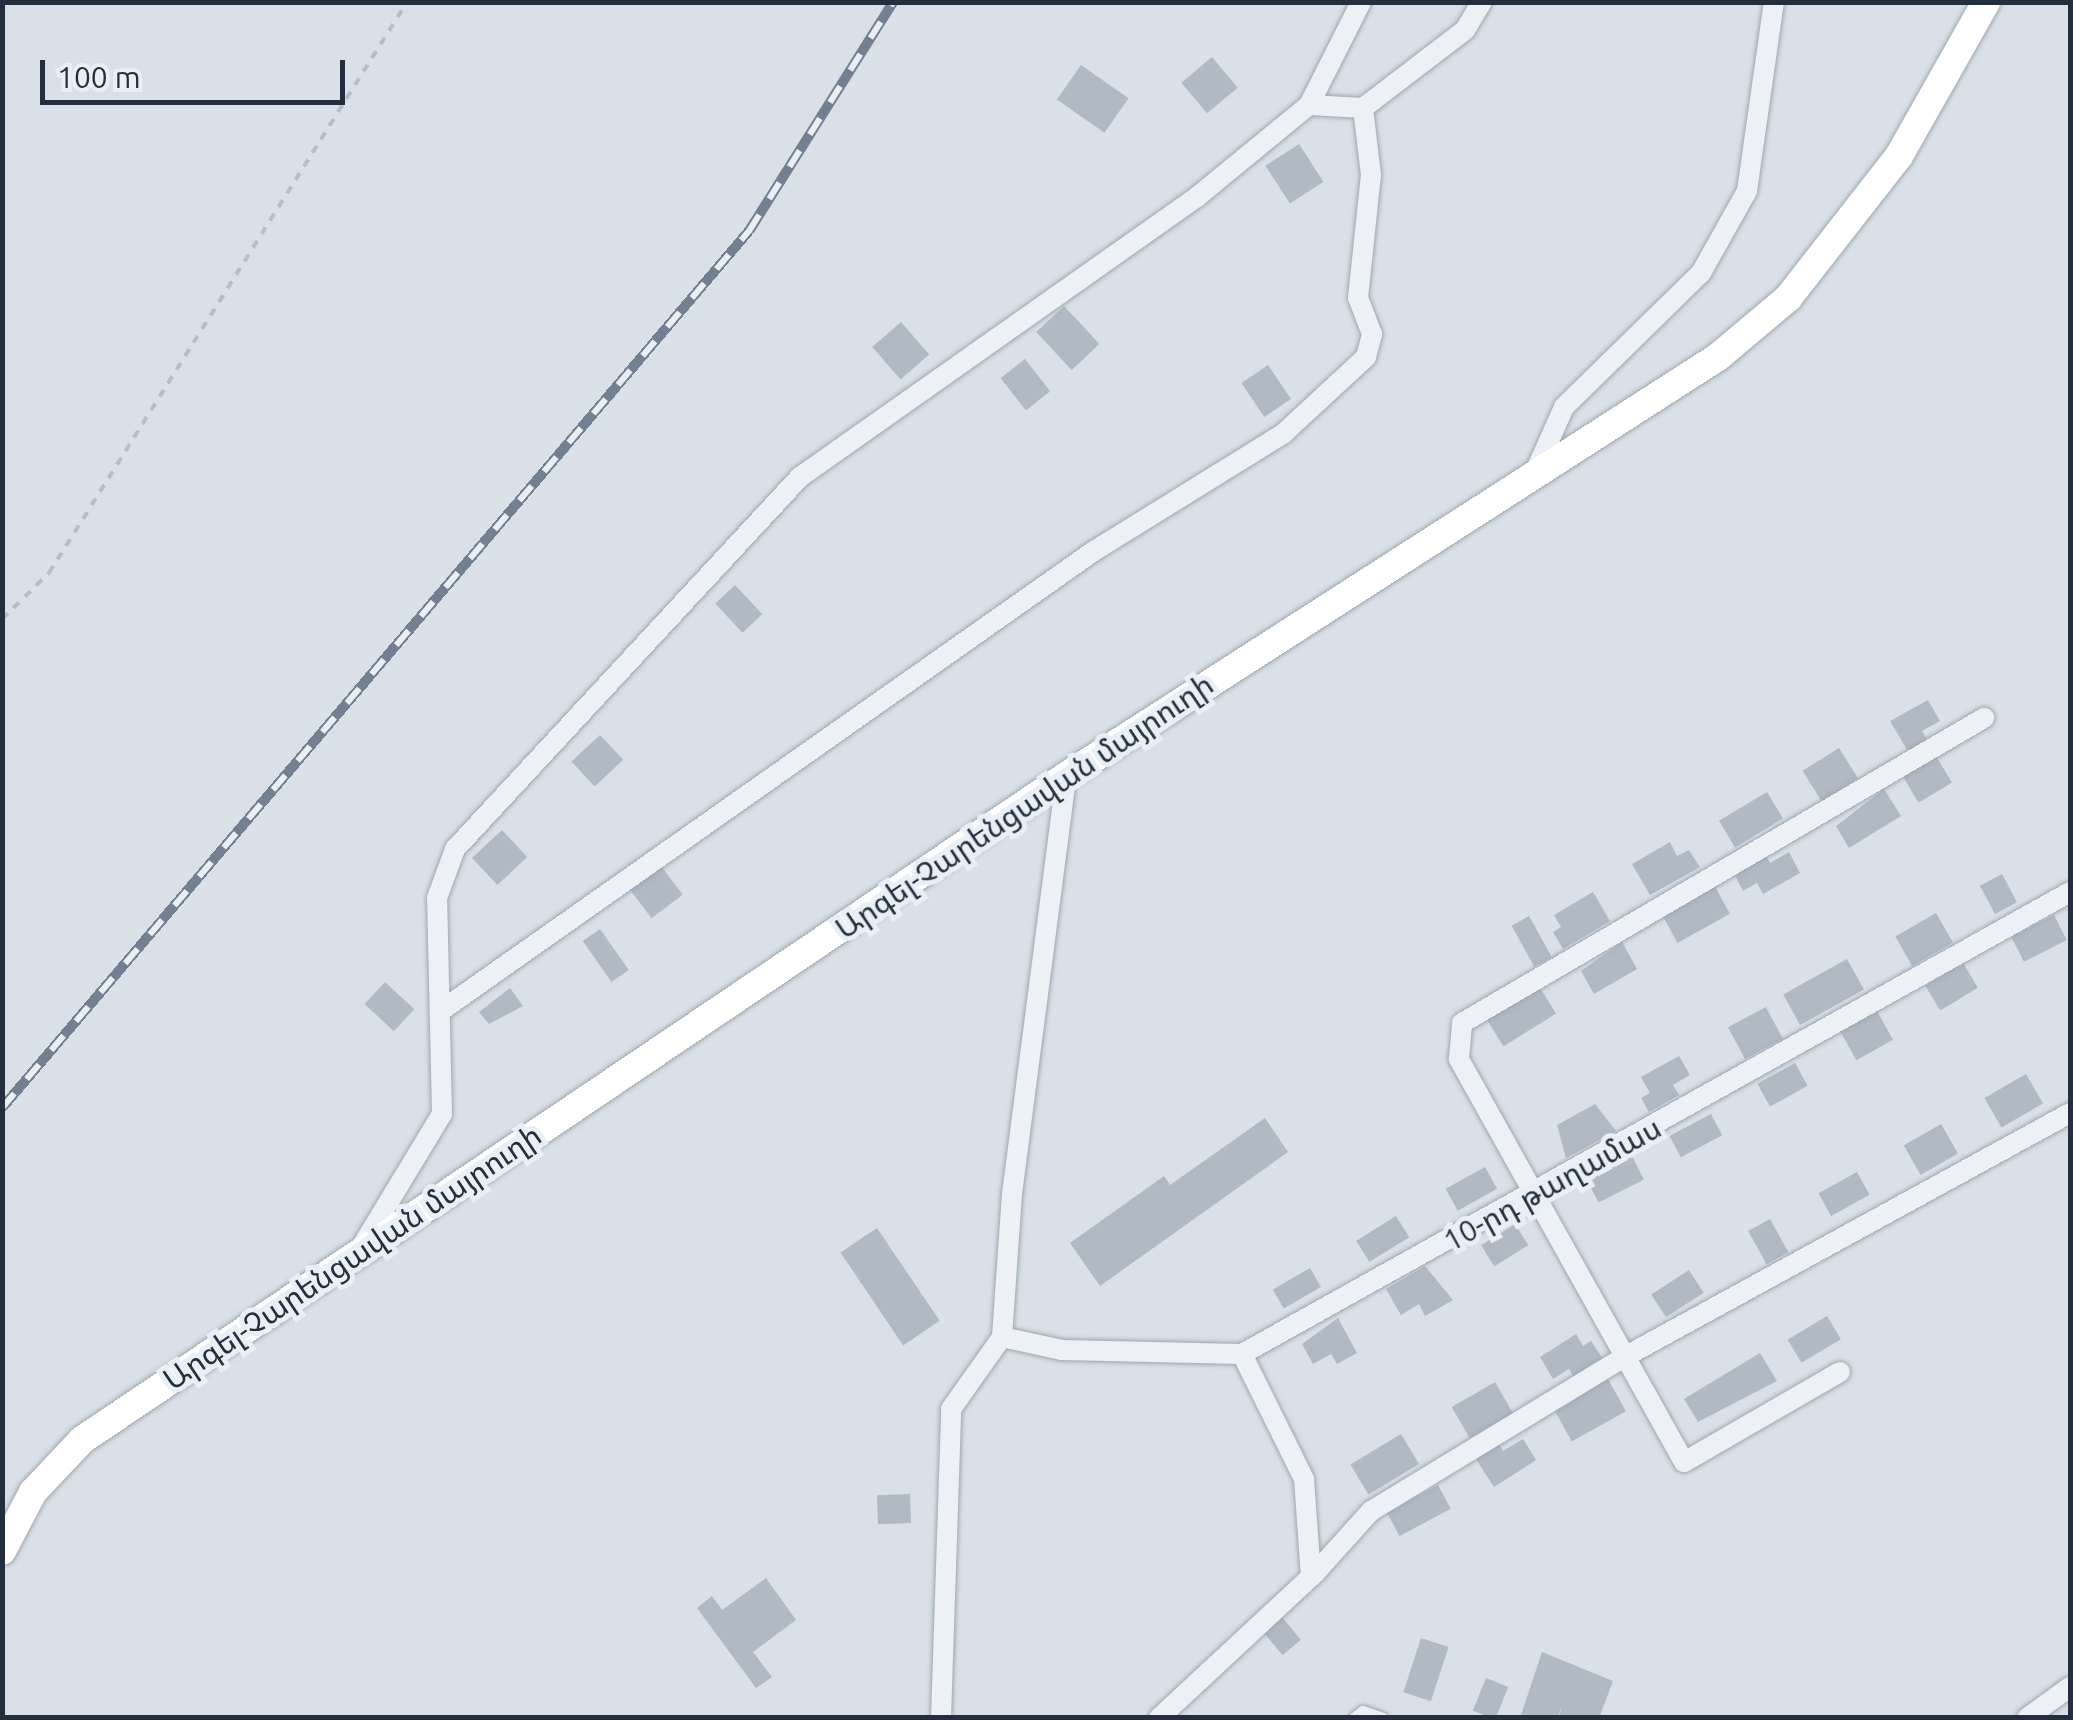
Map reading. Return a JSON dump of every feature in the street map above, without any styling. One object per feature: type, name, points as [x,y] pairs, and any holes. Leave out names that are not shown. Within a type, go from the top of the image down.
[{"type":"main road","name":"Արգել-Չարենցավան մայրուղի","points":[[2,1551],[33,1492],[82,1440],[1066,776],[1536,470],[1718,358],[1788,298],[1899,156],[1986,2]]},
{"type":"street","points":[[358,1252],[442,1114],[436,898],[455,849],[800,476],[1197,197],[1309,105],[1361,2]]},
{"type":"street","points":[[1309,105],[1363,108],[1465,30],[1482,2]]},
{"type":"street","points":[[1536,470],[1564,407],[1701,272],[1747,190],[1774,2]]},
{"type":"street","points":[[442,1010],[983,627],[1284,433],[1366,356],[1372,334],[1358,298],[1371,176],[1363,108]]},
{"type":"street","points":[[1840,1372],[1684,1462],[1459,1058],[1462,1023],[1984,718]]},
{"type":"street","points":[[941,1718],[950,1408],[1002,1337],[1012,1194],[1066,776]]},
{"type":"street","name":"10-րդ թաղամաս","points":[[1002,1337],[1062,1350],[1242,1354],[1536,1194],[2070,892]]},
{"type":"street","points":[[1159,1718],[1311,1577],[1372,1511],[1628,1356],[2070,1114]]},
{"type":"street","points":[[1242,1354],[1304,1478],[1311,1577]]},
{"type":"street","points":[[2028,1718],[2070,1687]]},
{"type":"lane","points":[[1354,1718],[1363,1710],[1383,1718]]},
{"type":"path","points":[[2,619],[49,573],[407,2]]},
{"type":"building","points":[[1212,57],[1238,88],[1207,113],[1181,83]]},
{"type":"building","points":[[1081,65],[1129,98],[1104,133],[1057,99]]},
{"type":"building","points":[[1299,144],[1324,182],[1290,204],[1265,166]]},
{"type":"building","points":[[1064,306],[1099,344],[1072,370],[1036,332]]},
{"type":"building","points":[[901,322],[929,354],[901,379],[872,347]]},
{"type":"building","points":[[1025,359],[1050,391],[1026,410],[1001,378]]},
{"type":"building","points":[[1268,365],[1291,399],[1264,417],[1241,383]]},
{"type":"building","points":[[735,585],[762,614],[743,633],[715,603]]},
{"type":"building","points":[[1928,700],[1940,721],[1922,731],[1929,742],[1909,753],[1890,721]]},
{"type":"building","points":[[600,735],[623,760],[595,786],[571,762]]},
{"type":"building","points":[[1839,748],[1858,779],[1822,801],[1803,771]]},
{"type":"building","points":[[1936,756],[1952,783],[1919,803],[1903,776]]},
{"type":"building","points":[[1884,789],[1901,816],[1849,848],[1836,826]]},
{"type":"building","points":[[1767,792],[1783,819],[1735,847],[1719,821]]},
{"type":"building","points":[[502,830],[527,857],[497,885],[472,858]]},
{"type":"building","points":[[1670,842],[1677,856],[1689,850],[1700,867],[1650,895],[1632,864]]},
{"type":"building","points":[[1764,852],[1770,863],[1789,852],[1800,873],[1763,894],[1757,883],[1743,891],[1732,870]]},
{"type":"building","points":[[658,862],[683,895],[652,918],[627,885]]},
{"type":"building","points":[[2002,874],[2017,902],[1995,914],[1980,886]]},
{"type":"building","points":[[1714,885],[1730,914],[1678,943],[1662,914]]},
{"type":"building","points":[[1593,892],[1610,921],[1563,949],[1553,932],[1561,927],[1554,915]]},
{"type":"building","points":[[1936,913],[1953,942],[1912,966],[1895,936]]},
{"type":"building","points":[[2054,915],[2067,940],[2024,962],[2011,937]]},
{"type":"building","points":[[1529,916],[1552,957],[1534,967],[1512,926]]},
{"type":"building","points":[[600,929],[629,970],[611,982],[583,941]]},
{"type":"building","points":[[1622,942],[1637,969],[1594,994],[1581,971]]},
{"type":"building","points":[[1847,959],[1864,990],[1800,1025],[1783,994]]},
{"type":"building","points":[[1963,963],[1978,988],[1940,1011],[1925,986]]},
{"type":"building","points":[[385,982],[414,1009],[394,1031],[365,1004]]},
{"type":"building","points":[[1537,983],[1556,1014],[1503,1046],[1484,1016]]},
{"type":"building","points":[[510,988],[523,1006],[489,1024],[479,1012]]},
{"type":"building","points":[[1766,1007],[1783,1039],[1745,1059],[1728,1027]]},
{"type":"building","points":[[1877,1011],[1893,1040],[1856,1060],[1840,1031]]},
{"type":"building","points":[[1679,1056],[1690,1075],[1673,1085],[1679,1095],[1649,1112],[1641,1098],[1650,1093],[1641,1077]]},
{"type":"building","points":[[1795,1063],[1808,1086],[1770,1107],[1757,1084]]},
{"type":"building","points":[[2026,1074],[2043,1103],[2001,1127],[1984,1098]]},
{"type":"building","points":[[1595,1104],[1616,1131],[1566,1158],[1557,1125]]},
{"type":"building","points":[[1711,1114],[1722,1135],[1681,1157],[1670,1136]]},
{"type":"building","points":[[1265,1118],[1288,1152],[1100,1286],[1070,1243],[1164,1176],[1170,1185]]},
{"type":"building","points":[[1941,1124],[1958,1153],[1921,1175],[1904,1146]]},
{"type":"building","points":[[1629,1150],[1644,1179],[1599,1203],[1584,1173]]},
{"type":"building","points":[[1485,1167],[1497,1189],[1458,1211],[1446,1189]]},
{"type":"building","points":[[1857,1172],[1870,1195],[1831,1216],[1819,1193]]},
{"type":"building","points":[[1396,1216],[1409,1237],[1369,1262],[1356,1241]]},
{"type":"building","points":[[1770,1219],[1788,1252],[1767,1264],[1748,1231]]},
{"type":"building","points":[[1515,1224],[1528,1245],[1494,1266],[1481,1245]]},
{"type":"building","points":[[877,1228],[940,1321],[903,1345],[841,1253]]},
{"type":"building","points":[[1425,1266],[1453,1300],[1425,1316],[1419,1304],[1401,1315],[1386,1289]]},
{"type":"building","points":[[1310,1268],[1321,1287],[1284,1309],[1273,1290]]},
{"type":"building","points":[[1689,1270],[1704,1293],[1666,1317],[1651,1295]]},
{"type":"building","points":[[1827,1316],[1841,1339],[1801,1363],[1788,1340]]},
{"type":"building","points":[[1338,1318],[1357,1353],[1337,1364],[1331,1354],[1313,1364],[1302,1344]]},
{"type":"building","points":[[1576,1334],[1583,1346],[1591,1341],[1603,1359],[1574,1377],[1569,1369],[1553,1379],[1540,1357]]},
{"type":"building","points":[[1760,1353],[1777,1381],[1698,1422],[1684,1399]]},
{"type":"building","points":[[1608,1379],[1626,1411],[1572,1441],[1554,1409]]},
{"type":"building","points":[[1495,1382],[1513,1413],[1470,1438],[1452,1407]]},
{"type":"building","points":[[1401,1434],[1419,1464],[1368,1494],[1350,1464]]},
{"type":"building","points":[[1495,1438],[1503,1451],[1523,1439],[1536,1460],[1494,1487],[1472,1453]]},
{"type":"building","points":[[1438,1485],[1451,1509],[1399,1536],[1387,1512]]},
{"type":"building","points":[[910,1494],[911,1523],[878,1524],[877,1495]]},
{"type":"building","points":[[766,1578],[796,1620],[753,1652],[772,1677],[756,1688],[697,1608],[712,1596],[722,1610]]},
{"type":"building","points":[[1281,1616],[1301,1640],[1283,1655],[1263,1631]]},
{"type":"building","points":[[1421,1638],[1449,1647],[1431,1701],[1403,1692]]},
{"type":"building","points":[[1542,1652],[1613,1681],[1599,1718],[1559,1718],[1562,1705],[1558,1718],[1520,1718]]},
{"type":"building","points":[[1486,1678],[1508,1687],[1496,1718],[1473,1710]]},
{"type":"railway","points":[[2,1108],[749,231],[893,2]]}]
